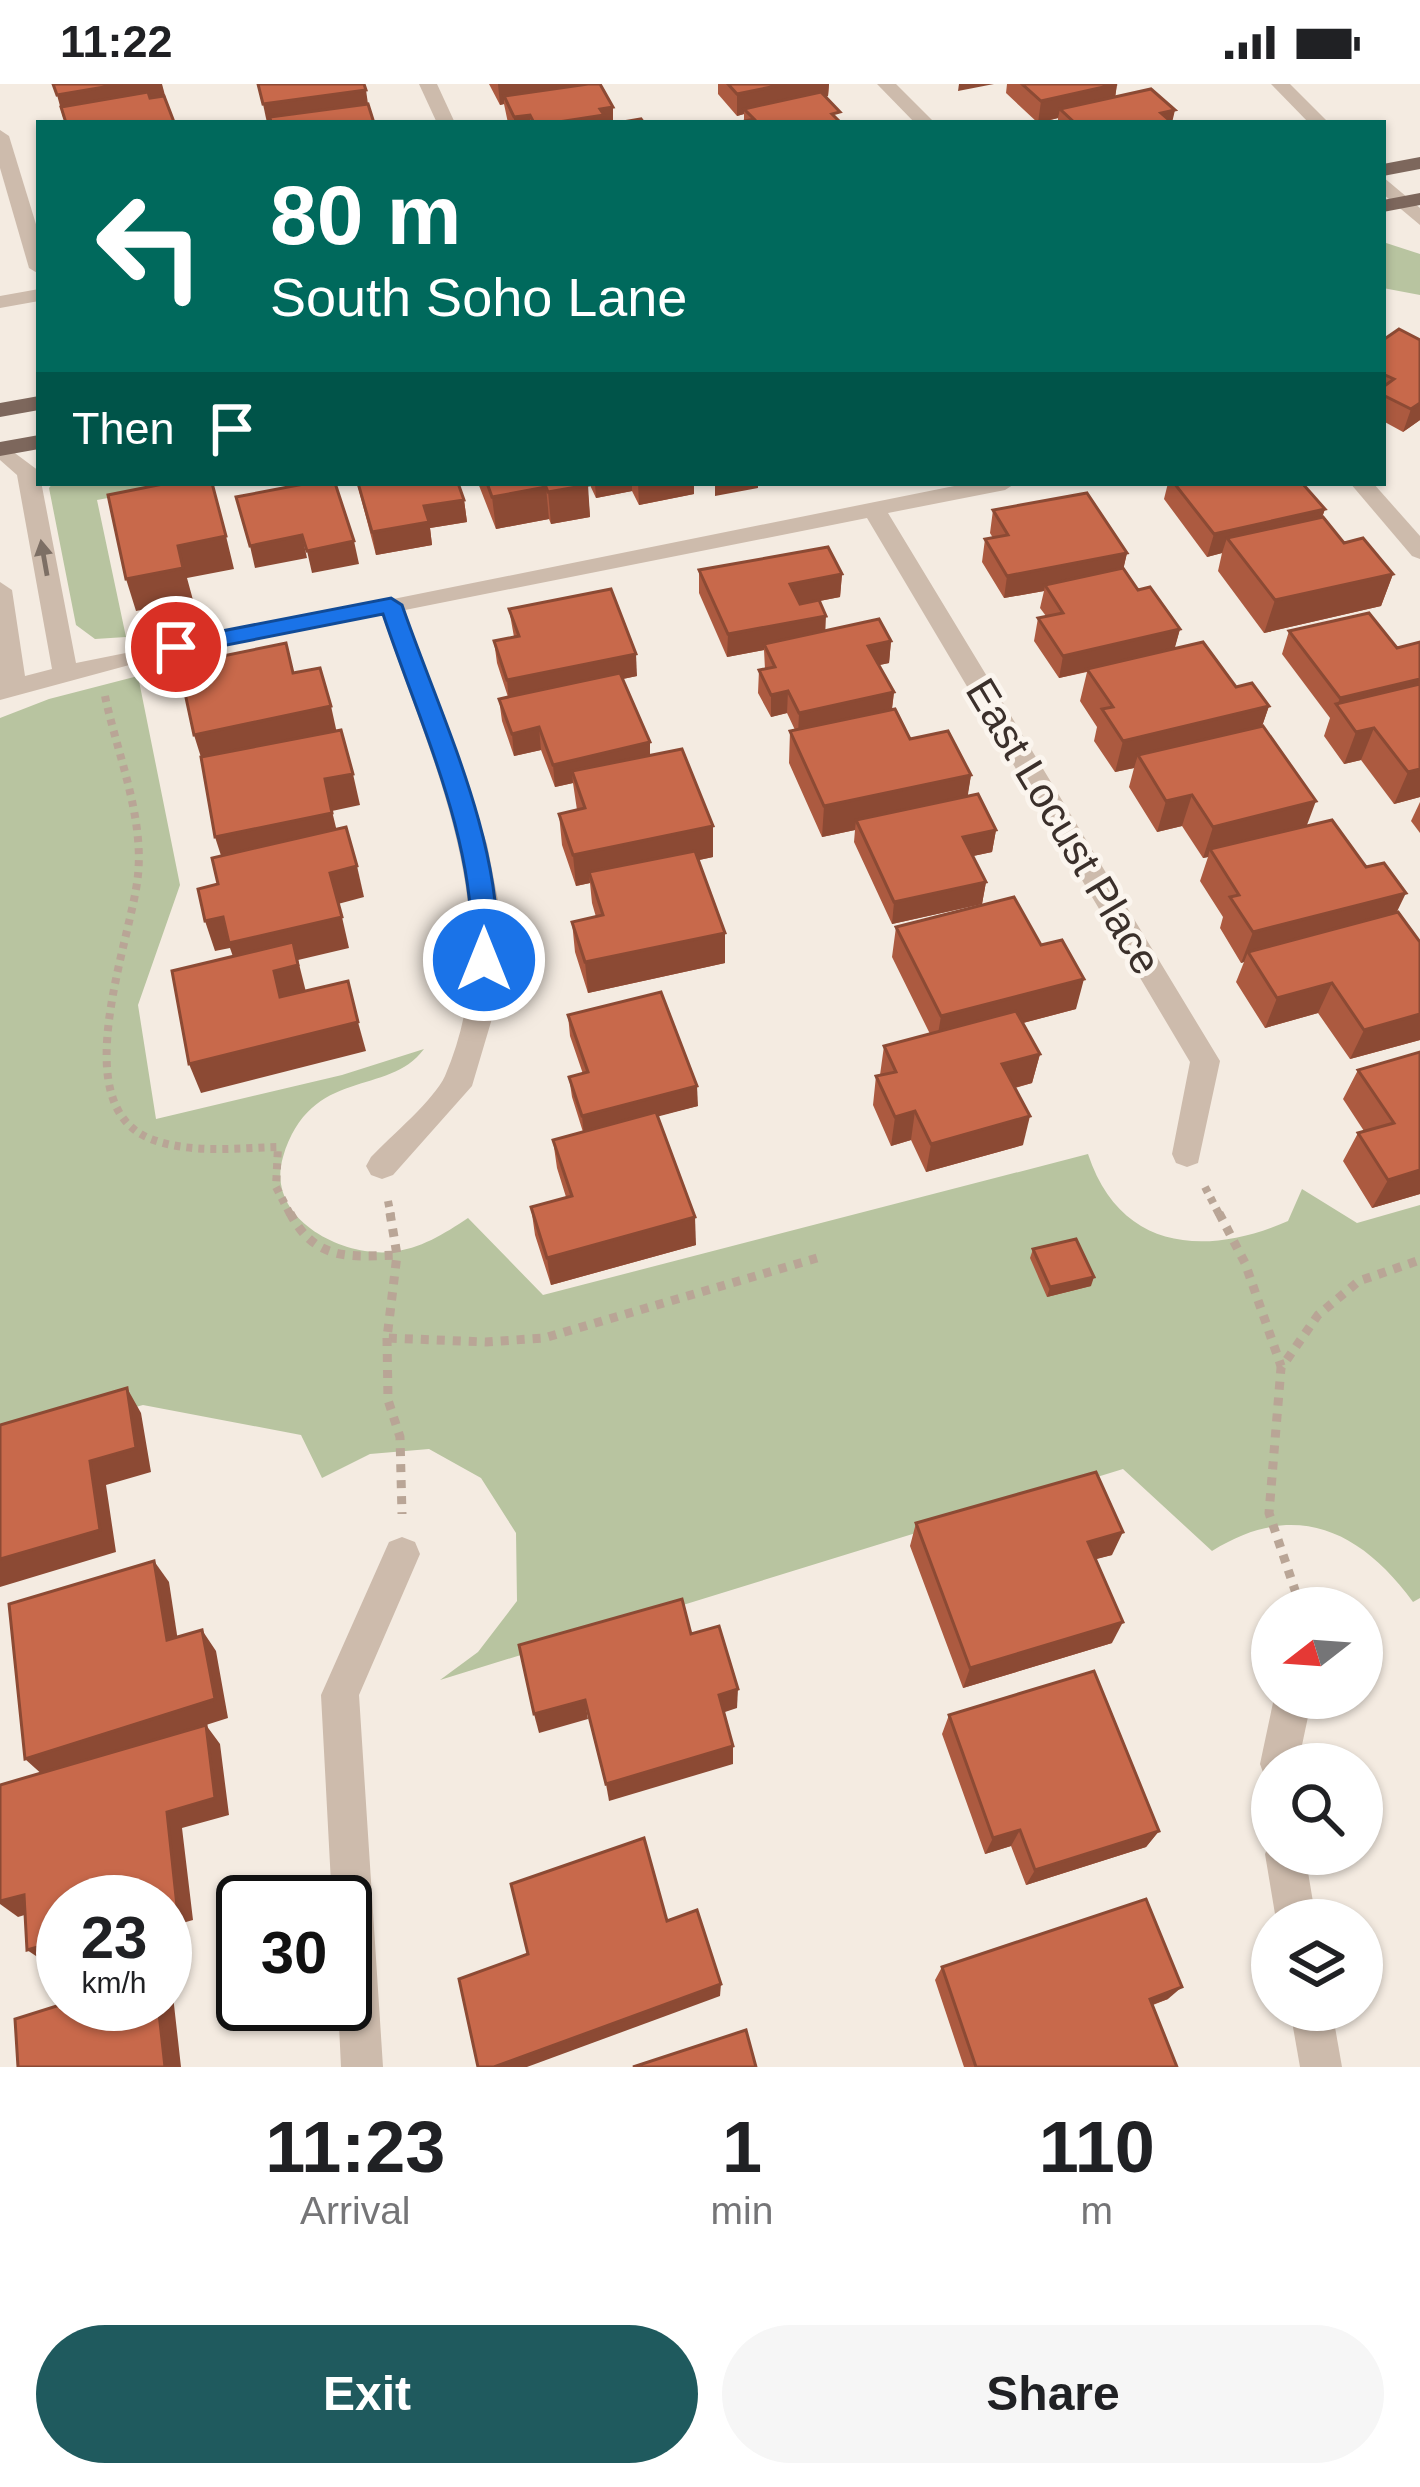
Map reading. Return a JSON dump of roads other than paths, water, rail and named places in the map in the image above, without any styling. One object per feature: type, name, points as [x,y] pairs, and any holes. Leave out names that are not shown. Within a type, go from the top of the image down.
[{"type":"main road","points":[[1394,191],[1420,163]]},
{"type":"main road","points":[[0,410],[36,404]]},
{"type":"main road","points":[[0,448],[36,442]]},
{"type":"street","points":[[428,84],[445,120]]},
{"type":"street","points":[[886,84],[923,120]]},
{"type":"street","points":[[1280,84],[1317,120]]},
{"type":"street","points":[[0,136],[36,258]]},
{"type":"street","points":[[1394,191],[1420,219]]},
{"type":"street","points":[[0,302],[36,296]]},
{"type":"street","points":[[0,448],[28,472],[65,673]]},
{"type":"street","points":[[0,590],[7,688],[100,664],[990,486]]},
{"type":"street","points":[[1364,486],[1420,551]]},
{"type":"street","name":"East Locust Place","points":[[874,509],[1205,1061],[1187,1154]]},
{"type":"street","points":[[382,1166],[458,1086],[481,1005],[487,916],[473,844],[391,605]]},
{"type":"street","points":[[362,2067],[340,1695],[402,1554]]},
{"type":"street","points":[[1315,2031],[1321,2067]]}]
